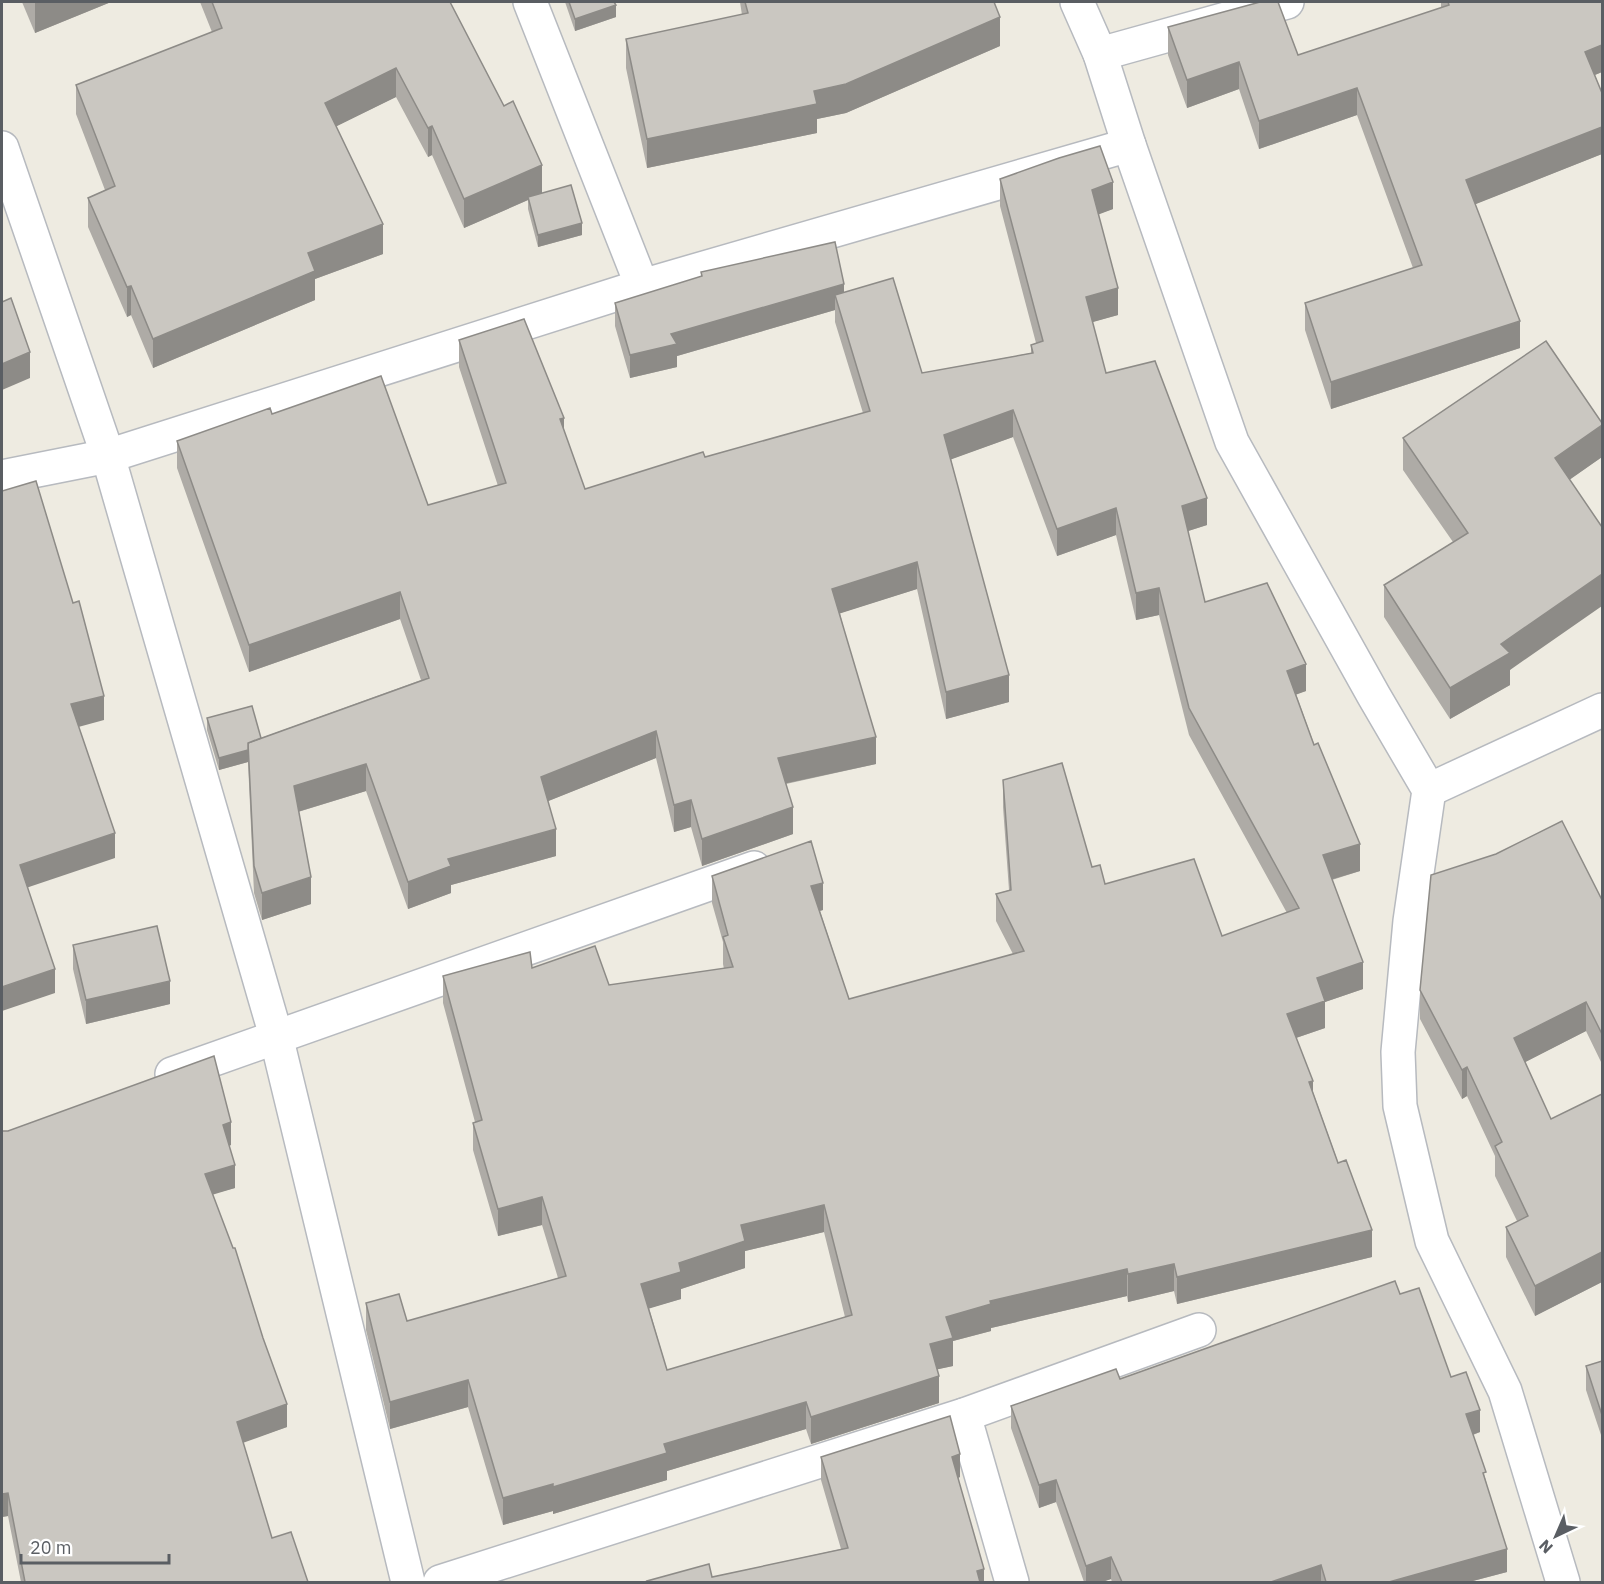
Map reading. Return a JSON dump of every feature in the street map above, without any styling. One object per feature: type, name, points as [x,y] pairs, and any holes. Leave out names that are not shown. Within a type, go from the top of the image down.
[{"type":"street","points":[[530,2],[642,286]]},
{"type":"street","points":[[1077,2],[1100,54],[1129,145],[1232,442],[1429,790],[1410,921],[1398,1052],[1400,1106],[1432,1241],[1505,1391],[1563,1582]]},
{"type":"street","points":[[1100,54],[1287,2]]},
{"type":"street","points":[[2,477],[108,456],[642,286],[1129,145]]},
{"type":"street","points":[[2,148],[108,456],[276,1036],[408,1582]]},
{"type":"street","points":[[1429,790],[1602,710]]},
{"type":"street","points":[[144,1084],[786,857]]},
{"type":"street","points":[[440,1582],[964,1415],[1199,1330]]},
{"type":"street","points":[[964,1415],[1012,1582]]},
{"type":"building","points":[[212,2],[450,2],[504,106],[513,101],[542,165],[464,199],[432,126],[428,128],[396,68],[325,103],[383,224],[308,253],[315,271],[153,339],[131,286],[127,287],[88,198],[115,186],[76,85],[222,28]]},
{"type":"building","points":[[569,2],[614,2],[616,5],[575,19]]},
{"type":"building","points":[[745,2],[994,2],[1000,17],[846,84],[814,91],[817,104],[647,139],[626,39],[748,13]]},
{"type":"building","points":[[1260,2],[1278,2],[1298,55],[1449,5],[1448,2],[1602,2],[1602,45],[1585,52],[1602,93],[1602,127],[1466,180],[1520,321],[1331,382],[1305,303],[1422,265],[1357,88],[1259,121],[1239,62],[1187,80],[1168,27]]},
{"type":"building","points":[[1100,146],[1113,182],[1092,190],[1118,288],[1086,297],[1106,373],[1155,361],[1207,498],[1182,506],[1205,602],[1267,583],[1306,664],[1287,671],[1314,745],[1318,743],[1360,844],[1323,855],[1363,962],[1317,978],[1325,1001],[1287,1014],[1313,1081],[1309,1082],[1338,1163],[1346,1160],[1372,1230],[1177,1277],[1174,1264],[1128,1274],[1127,1269],[990,1301],[991,1304],[946,1317],[953,1338],[930,1344],[939,1376],[811,1417],[806,1402],[664,1444],[667,1453],[553,1487],[553,1484],[503,1498],[468,1380],[390,1402],[366,1303],[399,1294],[407,1321],[566,1276],[542,1197],[498,1209],[473,1123],[482,1120],[443,976],[530,952],[532,968],[595,946],[609,985],[733,967],[723,937],[728,935],[712,876],[811,841],[823,883],[811,886],[849,999],[1024,951],[996,894],[1011,890],[1003,780],[1062,763],[1092,867],[1100,865],[1105,884],[1194,859],[1222,936],[1299,908],[1189,708],[1159,588],[1136,593],[1116,508],[1057,529],[1013,410],[944,435],[1009,675],[946,692],[917,562],[832,589],[876,737],[778,758],[793,807],[702,839],[691,800],[674,805],[656,731],[541,777],[556,829],[448,859],[451,866],[408,882],[366,764],[294,786],[311,877],[262,893],[254,866],[248,743],[429,678],[400,592],[249,645],[177,441],[270,408],[272,414],[381,376],[428,505],[506,483],[459,340],[524,319],[564,418],[560,419],[585,489],[703,452],[705,457],[870,411],[835,295],[893,278],[922,373],[1033,353],[1031,345],[1043,341],[1000,179]],"holes":[[[824,1205],[852,1315],[667,1370],[641,1284],[681,1272],[679,1263],[745,1241],[741,1225]]]},
{"type":"building","points":[[571,185],[582,223],[538,235],[528,197]]},
{"type":"building","points":[[835,242],[844,284],[671,334],[677,344],[630,355],[615,303],[702,276],[701,272]]},
{"type":"building","points":[[11,298],[30,352],[2,364],[2,302]]},
{"type":"building","points":[[1546,341],[1602,423],[1555,458],[1602,527],[1602,574],[1501,644],[1510,653],[1450,688],[1384,585],[1468,533],[1403,438]]},
{"type":"building","points":[[36,481],[73,603],[79,601],[104,696],[71,704],[115,833],[20,865],[55,969],[2,987],[2,491]]},
{"type":"building","points":[[252,706],[261,738],[248,743],[248,750],[219,758],[207,718]]},
{"type":"building","points":[[1562,821],[1602,900],[1602,1034],[1586,1002],[1514,1038],[1551,1119],[1602,1094],[1602,1252],[1535,1286],[1506,1227],[1528,1216],[1495,1146],[1502,1142],[1467,1067],[1462,1070],[1420,990],[1431,875],[1496,854]]},
{"type":"building","points":[[157,926],[170,981],[86,1000],[73,945]]},
{"type":"building","points":[[214,1056],[231,1122],[223,1125],[235,1165],[205,1174],[233,1248],[235,1248],[263,1338],[287,1404],[237,1422],[272,1538],[291,1532],[308,1582],[25,1582],[8,1493],[2,1494],[2,1131],[8,1131]]},
{"type":"building","points":[[1395,1281],[1400,1294],[1419,1288],[1451,1377],[1466,1372],[1480,1410],[1466,1414],[1486,1472],[1483,1473],[1507,1549],[1389,1582],[1326,1582],[1321,1565],[1271,1582],[1122,1582],[1111,1557],[1086,1566],[1056,1480],[1039,1485],[1011,1406],[1116,1369],[1120,1379]]},
{"type":"building","points":[[1602,1361],[1602,1415],[1586,1366]]},
{"type":"building","points":[[950,1416],[960,1454],[952,1457],[984,1569],[977,1571],[980,1582],[647,1581],[709,1564],[712,1577],[848,1548],[821,1457]]}]
